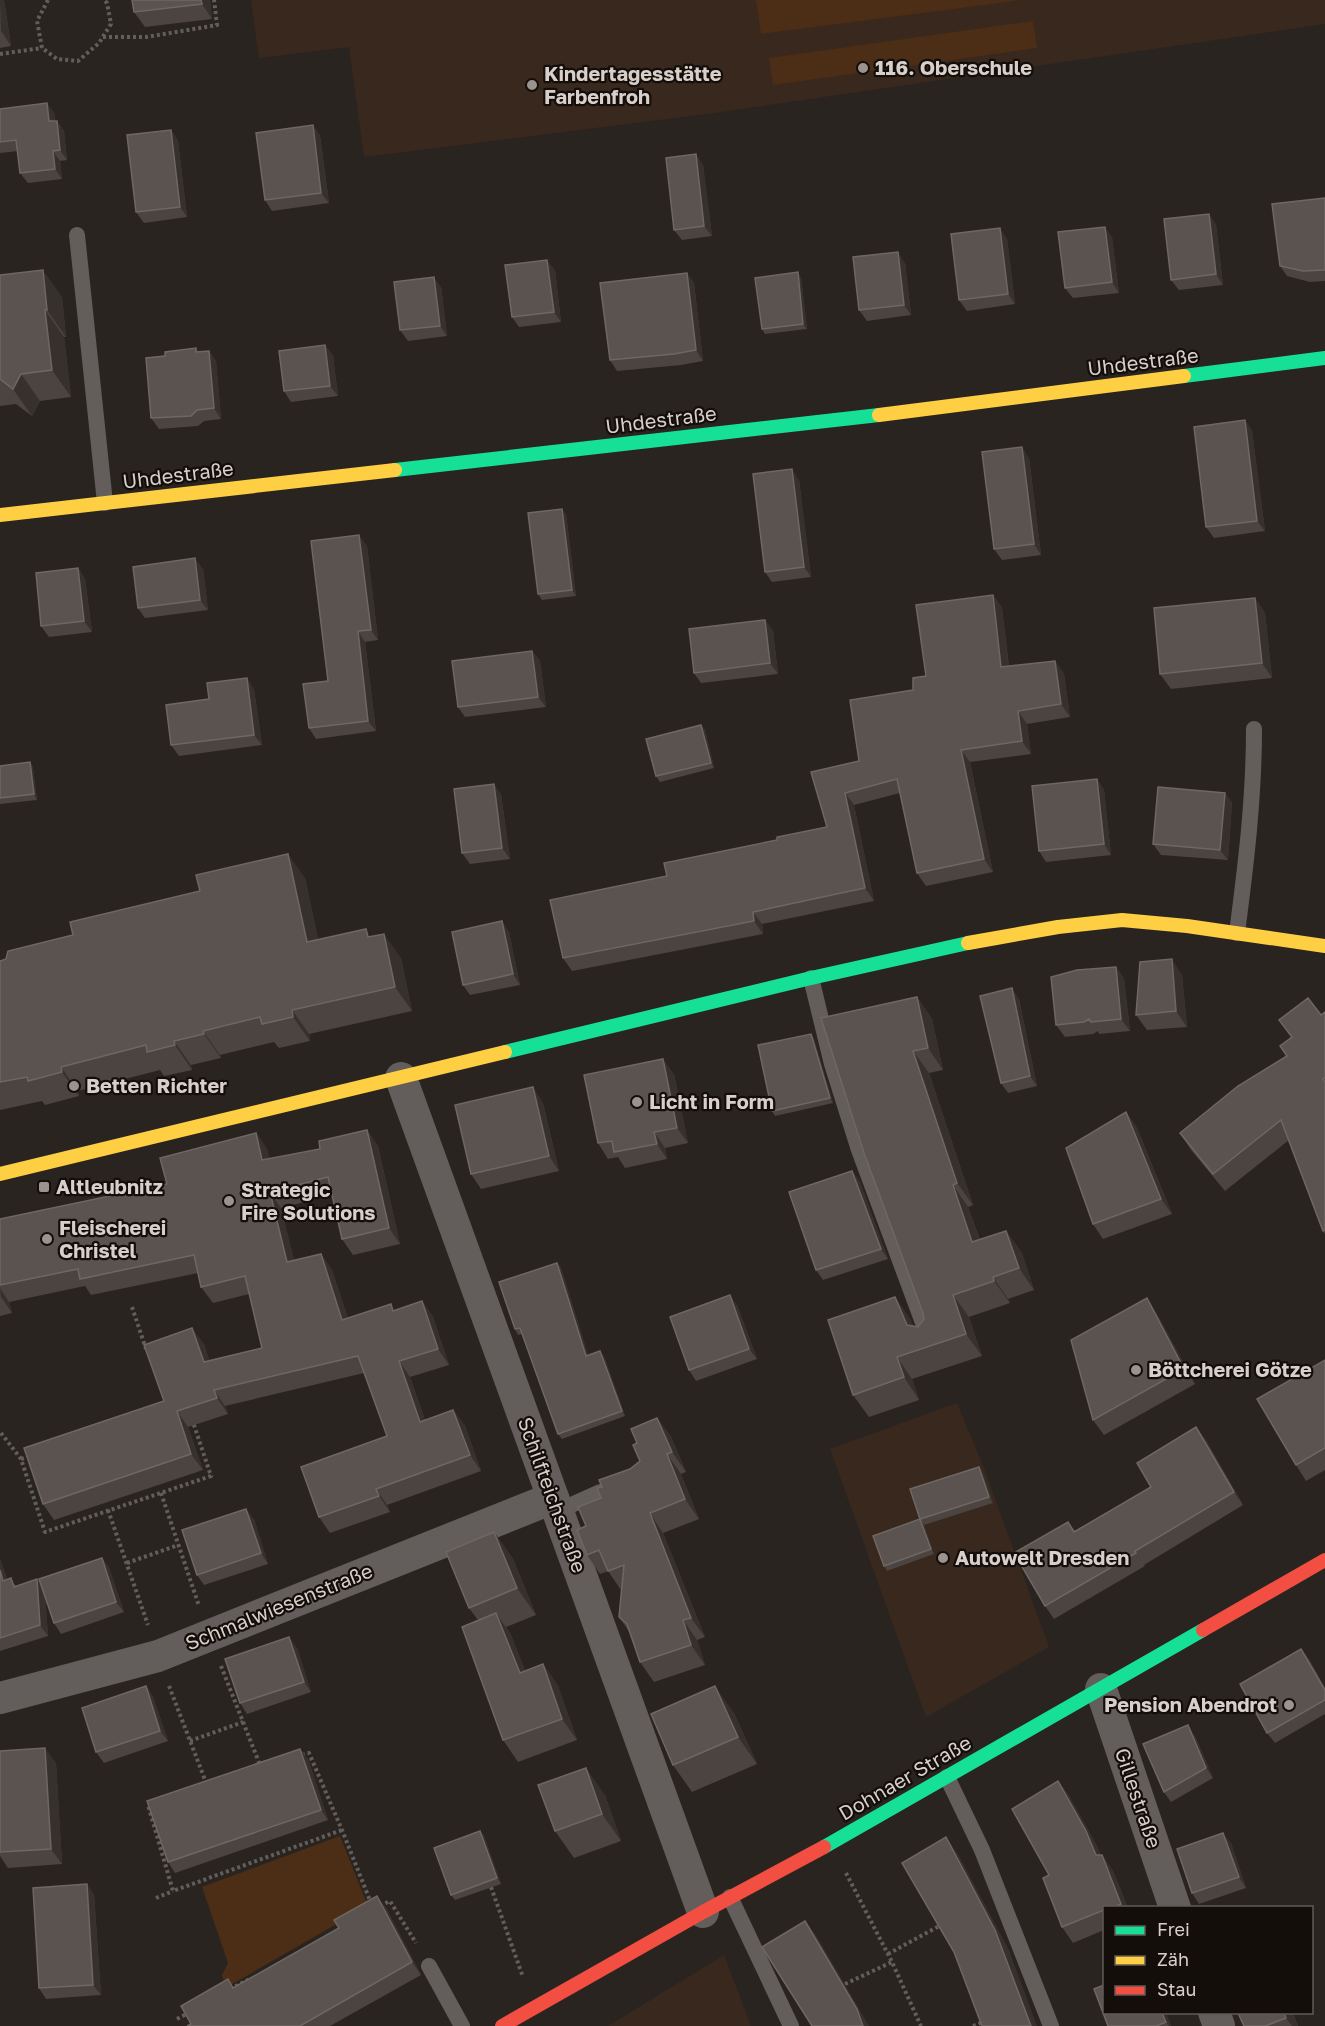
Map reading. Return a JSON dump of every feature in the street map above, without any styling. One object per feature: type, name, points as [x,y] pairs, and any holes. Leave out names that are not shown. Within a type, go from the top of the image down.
[{"type":"street","name":"Uhdestraße","points":[[0,515],[905,412],[1325,358]]},
{"type":"street","points":[[0,1174],[811,978],[954,945],[1058,927],[1122,920],[1187,926],[1325,946]]},
{"type":"street","name":"Schilfteichstraße","points":[[401,1078],[703,1912]]},
{"type":"street","name":"Schmalwiesenstraße","points":[[0,1698],[158,1656],[555,1504]]},
{"type":"street","name":"Dohnaer Straße","points":[[502,2026],[703,1912],[831,1843],[1325,1560]]},
{"type":"street","name":"Gillestraße","points":[[1101,1689],[1174,1906]]},
{"type":"lane","points":[[77,235],[105,503]]},
{"type":"lane","points":[[1237,933],[1249,848],[1253,798],[1254,729]]},
{"type":"lane","points":[[811,978],[832,1064],[859,1150],[929,1339]]},
{"type":"lane","points":[[555,1504],[631,1483]]},
{"type":"lane","points":[[947,1777],[982,1850],[1051,2026]]},
{"type":"lane","points":[[730,1897],[791,2026]]},
{"type":"lane","points":[[429,1966],[462,2026]]},
{"type":"path","points":[[48,0],[37,21],[42,48],[57,59],[78,61],[99,43],[111,24],[107,3],[104,0]]},
{"type":"path","points":[[102,38],[146,37],[217,25],[214,0]]},
{"type":"path","points":[[0,54],[42,48]]},
{"type":"path","points":[[132,1308],[150,1359]]},
{"type":"path","points":[[1,1433],[21,1460],[45,1532],[211,1476],[191,1416]]},
{"type":"path","points":[[21,1460],[32,1456]]},
{"type":"path","points":[[176,1479],[178,1487]]},
{"type":"path","points":[[161,1493],[209,1636],[261,1769]]},
{"type":"path","points":[[95,1506],[96,1515]]},
{"type":"path","points":[[108,1510],[158,1656],[207,1786]]},
{"type":"path","points":[[127,1563],[178,1545]]},
{"type":"path","points":[[190,1741],[243,1722]]},
{"type":"path","points":[[299,1756],[309,1753],[373,1909],[390,1901],[429,1966]]},
{"type":"path","points":[[200,1788],[218,1782]]},
{"type":"path","points":[[157,1802],[148,1806],[173,1891]]},
{"type":"path","points":[[156,1898],[342,1830]]},
{"type":"path","points":[[831,1843],[892,1962],[921,2026]]},
{"type":"path","points":[[491,1887],[535,2007]]},
{"type":"path","points":[[888,1954],[941,1925]]},
{"type":"path","points":[[845,1984],[892,1962]]},
{"type":"path","points":[[230,1996],[228,1991],[256,1975]]},
{"type":"path","points":[[177,2019],[197,2008]]},
{"type":"path","points":[[974,2026],[987,2021]]},
{"type":"shaded area","points":[[251,0],[1325,0],[1325,24],[714,113],[364,157],[349,47],[259,58]]},
{"type":"shaded area","points":[[756,0],[1015,0],[1015,1],[761,34]]},
{"type":"shaded area","points":[[1033,21],[1037,48],[773,85],[769,58]]},
{"type":"shaded area","name":"Autowelt Dresden","points":[[957,1403],[984,1468],[1049,1647],[926,1717],[830,1449]]},
{"type":"shaded area","points":[[340,1836],[368,1906],[201,2002],[200,1995],[225,1986],[222,1975],[228,1963],[202,1887]]},
{"type":"shaded area","points":[[724,1955],[751,2026],[608,2026]]},
{"type":"building","points":[[132,0],[201,0],[202,4],[134,12]]},
{"type":"building","points":[[47,103],[49,121],[57,121],[60,150],[53,151],[55,169],[20,173],[16,140],[0,142],[0,109]]},
{"type":"building","points":[[313,125],[321,193],[265,200],[256,133]]},
{"type":"building","points":[[171,130],[180,207],[136,212],[127,135]]},
{"type":"building","points":[[696,154],[704,226],[674,230],[666,158]]},
{"type":"building","points":[[1325,198],[1325,270],[1303,271],[1280,266],[1272,204]]},
{"type":"building","points":[[1209,214],[1216,274],[1171,280],[1164,219]]},
{"type":"building","points":[[1105,227],[1112,282],[1065,288],[1058,232]]},
{"type":"building","points":[[1000,228],[1008,294],[959,300],[951,234]]},
{"type":"building","points":[[898,252],[904,305],[859,310],[853,257]]},
{"type":"building","points":[[547,260],[554,312],[512,317],[505,265]]},
{"type":"building","points":[[43,270],[52,370],[21,374],[13,389],[0,379],[0,275]]},
{"type":"building","points":[[798,272],[803,324],[762,329],[755,278]]},
{"type":"building","points":[[687,273],[696,350],[610,360],[600,283]]},
{"type":"building","points":[[434,277],[440,326],[400,330],[394,282]]},
{"type":"building","points":[[325,345],[330,386],[284,391],[279,351]]},
{"type":"building","points":[[196,348],[196,352],[209,351],[214,408],[197,410],[191,416],[151,418],[146,358],[165,356],[165,352]]},
{"type":"building","points":[[1245,420],[1257,521],[1206,527],[1194,427]]},
{"type":"building","points":[[1022,447],[1034,544],[994,549],[982,452]]},
{"type":"building","points":[[792,469],[804,567],[765,572],[753,474]]},
{"type":"building","points":[[562,509],[572,590],[538,594],[528,513]]},
{"type":"building","points":[[359,535],[371,630],[358,631],[368,721],[309,728],[303,684],[328,681],[311,541]]},
{"type":"building","points":[[195,558],[200,600],[138,608],[133,567]]},
{"type":"building","points":[[78,568],[84,621],[41,626],[36,573]]},
{"type":"building","points":[[993,595],[1001,667],[1055,661],[1061,704],[1018,711],[1022,741],[961,750],[984,859],[917,873],[897,779],[845,793],[865,888],[753,912],[754,921],[563,958],[550,900],[667,876],[664,863],[777,840],[777,837],[827,827],[811,772],[859,761],[850,700],[913,690],[913,678],[926,676],[916,605]]},
{"type":"building","points":[[1255,598],[1262,663],[1160,674],[1154,608]]},
{"type":"building","points":[[765,620],[770,663],[694,673],[689,629]]},
{"type":"building","points":[[532,651],[538,697],[458,707],[452,661]]},
{"type":"building","points":[[247,678],[254,735],[171,745],[166,705],[209,699],[207,683]]},
{"type":"building","points":[[701,725],[711,763],[656,776],[646,739]]},
{"type":"building","points":[[30,762],[34,794],[0,798],[0,766]]},
{"type":"building","points":[[1097,779],[1104,844],[1039,851],[1032,786]]},
{"type":"building","points":[[494,784],[502,848],[462,853],[454,789]]},
{"type":"building","points":[[1158,787],[1225,793],[1220,850],[1153,844]]},
{"type":"building","points":[[288,854],[307,942],[366,929],[368,937],[384,934],[395,987],[292,1010],[293,1017],[262,1024],[260,1017],[203,1031],[204,1034],[174,1041],[175,1045],[147,1052],[146,1045],[61,1067],[62,1072],[28,1081],[27,1077],[0,1082],[0,961],[6,959],[8,951],[73,935],[70,922],[200,891],[196,875]]},
{"type":"building","points":[[502,921],[513,974],[463,985],[452,932]]},
{"type":"building","points":[[1172,959],[1176,1011],[1136,1015],[1140,962]]},
{"type":"building","points":[[1116,967],[1121,1019],[1091,1022],[1089,1019],[1084,1022],[1056,1025],[1051,977],[1077,970]]},
{"type":"building","points":[[1012,988],[1030,1076],[1001,1083],[980,996]]},
{"type":"building","points":[[917,997],[928,1048],[913,1051],[957,1183],[953,1185],[972,1242],[1006,1231],[1019,1268],[993,1277],[994,1281],[953,1295],[966,1334],[897,1357],[904,1377],[853,1395],[828,1320],[895,1297],[907,1325],[918,1327],[924,1319],[864,1153],[821,1018]]},
{"type":"building","points":[[1308,998],[1321,1015],[1325,1012],[1325,1078],[1323,1079],[1325,1082],[1325,1230],[1323,1231],[1281,1120],[1213,1174],[1180,1133],[1238,1086],[1287,1056],[1280,1046],[1292,1037],[1279,1020]]},
{"type":"building","points":[[811,1034],[830,1098],[772,1111],[758,1045]]},
{"type":"building","points":[[663,1059],[677,1128],[654,1132],[657,1144],[614,1152],[612,1141],[598,1143],[584,1075]]},
{"type":"building","points":[[533,1087],[549,1156],[471,1174],[455,1105]]},
{"type":"building","points":[[1126,1112],[1161,1199],[1093,1224],[1066,1148]]},
{"type":"building","points":[[367,1130],[389,1228],[342,1239],[328,1177],[270,1192],[287,1262],[321,1254],[342,1320],[391,1304],[393,1311],[422,1301],[438,1349],[399,1361],[420,1422],[453,1410],[470,1455],[376,1489],[379,1496],[319,1517],[301,1467],[387,1436],[358,1356],[214,1390],[217,1398],[177,1411],[191,1454],[43,1504],[24,1448],[164,1401],[144,1345],[192,1328],[204,1362],[262,1348],[245,1276],[201,1287],[194,1255],[80,1279],[78,1269],[0,1285],[0,1219],[167,1184],[160,1158],[256,1133],[262,1160],[320,1149],[319,1141]]},
{"type":"building","points":[[852,1171],[881,1249],[816,1270],[789,1192]]},
{"type":"building","points":[[557,1263],[586,1356],[600,1351],[622,1411],[558,1434],[520,1328],[515,1329],[499,1282]]},
{"type":"building","points":[[730,1295],[749,1349],[689,1370],[670,1317]]},
{"type":"building","name":"Böttcherei Götze","points":[[1147,1298],[1184,1369],[1093,1420],[1071,1340]]},
{"type":"building","points":[[1325,1360],[1325,1448],[1296,1465],[1257,1399]]},
{"type":"building","points":[[657,1418],[672,1452],[667,1454],[685,1499],[650,1513],[691,1618],[683,1620],[691,1645],[640,1662],[627,1624],[619,1617],[624,1565],[608,1571],[599,1550],[587,1555],[577,1530],[586,1526],[578,1507],[601,1498],[597,1488],[602,1487],[599,1480],[630,1469],[640,1461],[633,1445],[637,1443],[631,1429]]},
{"type":"building","points":[[1196,1427],[1234,1492],[1045,1606],[1014,1553],[1068,1522],[1074,1532],[1151,1487],[1137,1463]]},
{"type":"building","points":[[979,1467],[989,1497],[920,1519],[910,1489]]},
{"type":"building","points":[[246,1509],[261,1553],[197,1575],[182,1530]]},
{"type":"building","points":[[920,1519],[931,1549],[884,1566],[873,1536]]},
{"type":"building","points":[[494,1532],[517,1588],[469,1608],[446,1552]]},
{"type":"building","points":[[102,1558],[116,1602],[54,1623],[39,1579]]},
{"type":"building","points":[[0,1570],[3,1581],[11,1578],[14,1587],[37,1579],[40,1625],[0,1638]]},
{"type":"building","points":[[496,1613],[520,1673],[543,1664],[562,1719],[503,1740],[462,1627]]},
{"type":"building","points":[[289,1637],[304,1682],[240,1703],[225,1659]]},
{"type":"building","name":"Pension Abendrot","points":[[1301,1649],[1325,1690],[1325,1700],[1267,1733],[1240,1684]]},
{"type":"building","points":[[146,1686],[160,1731],[96,1752],[82,1708]]},
{"type":"building","points":[[715,1686],[738,1737],[673,1765],[651,1714]]},
{"type":"building","points":[[1188,1725],[1206,1768],[1164,1792],[1143,1744]]},
{"type":"building","points":[[45,1748],[51,1849],[0,1852],[0,1751]]},
{"type":"building","points":[[300,1749],[321,1810],[168,1862],[147,1801]]},
{"type":"building","points":[[586,1768],[602,1814],[555,1831],[538,1785]]},
{"type":"building","points":[[1058,1781],[1086,1831],[1096,1855],[1102,1855],[1121,1904],[1103,1906],[1103,1910],[1062,1927],[1043,1878],[1049,1875],[1012,1809]]},
{"type":"building","points":[[480,1831],[497,1878],[451,1895],[434,1848]]},
{"type":"building","points":[[1223,1833],[1239,1877],[1192,1893],[1177,1849]]},
{"type":"building","points":[[946,1837],[995,1930],[1031,2026],[982,2026],[954,1952],[902,1863]]},
{"type":"building","points":[[87,1884],[93,1985],[39,1988],[33,1888]]},
{"type":"building","points":[[377,1896],[412,1962],[300,2026],[187,2026],[191,2024],[181,2006],[228,1979],[233,1988],[339,1928],[334,1920]]},
{"type":"building","points":[[805,1921],[857,2009],[863,2026],[812,2026],[762,1947]]},
{"type":"building","points":[[1103,1985],[1103,2013],[1094,1989]]},
{"type":"building","points":[[1103,2014],[1162,2014],[1166,2022],[1156,2026],[1108,2026]]},
{"type":"building","points":[[1238,2014],[1284,2014],[1286,2018],[1265,2026],[1244,2026]]},
{"type":"traffic: fast","points":[[1184,376],[1325,358]]},
{"type":"traffic: fast","points":[[395,470],[879,415]]},
{"type":"traffic: fast","points":[[505,1052],[811,978],[968,943]]},
{"type":"traffic: fast","points":[[824,1847],[1203,1630]]},
{"type":"traffic: slow","points":[[879,415],[1184,376]]},
{"type":"traffic: slow","points":[[0,515],[395,470]]},
{"type":"traffic: slow","points":[[968,943],[1058,927],[1122,920],[1187,926],[1325,946]]},
{"type":"traffic: slow","points":[[0,1174],[505,1052]]},
{"type":"traffic: jam","points":[[1203,1630],[1325,1560]]},
{"type":"traffic: jam","points":[[502,2026],[703,1912],[824,1847]]},
{"type":"place","name":"116. Oberschule","points":[[863,68]]},
{"type":"place","name":"Kindertagesstätte Farbenfroh","points":[[532,85]]},
{"type":"place","name":"Betten Richter","points":[[74,1086]]},
{"type":"place","name":"Licht in Form","points":[[637,1102]]},
{"type":"place","name":"Altleubnitz","points":[[44,1187]]},
{"type":"place","name":"Strategic Fire Solutions","points":[[229,1201]]},
{"type":"place","name":"Fleischerei Christel","points":[[47,1239]]},
{"type":"place","name":"Böttcherei Götze","points":[[1136,1370]]},
{"type":"place","name":"Autowelt Dresden","points":[[943,1558]]},
{"type":"place","name":"Pension Abendrot","points":[[1289,1705]]}]
